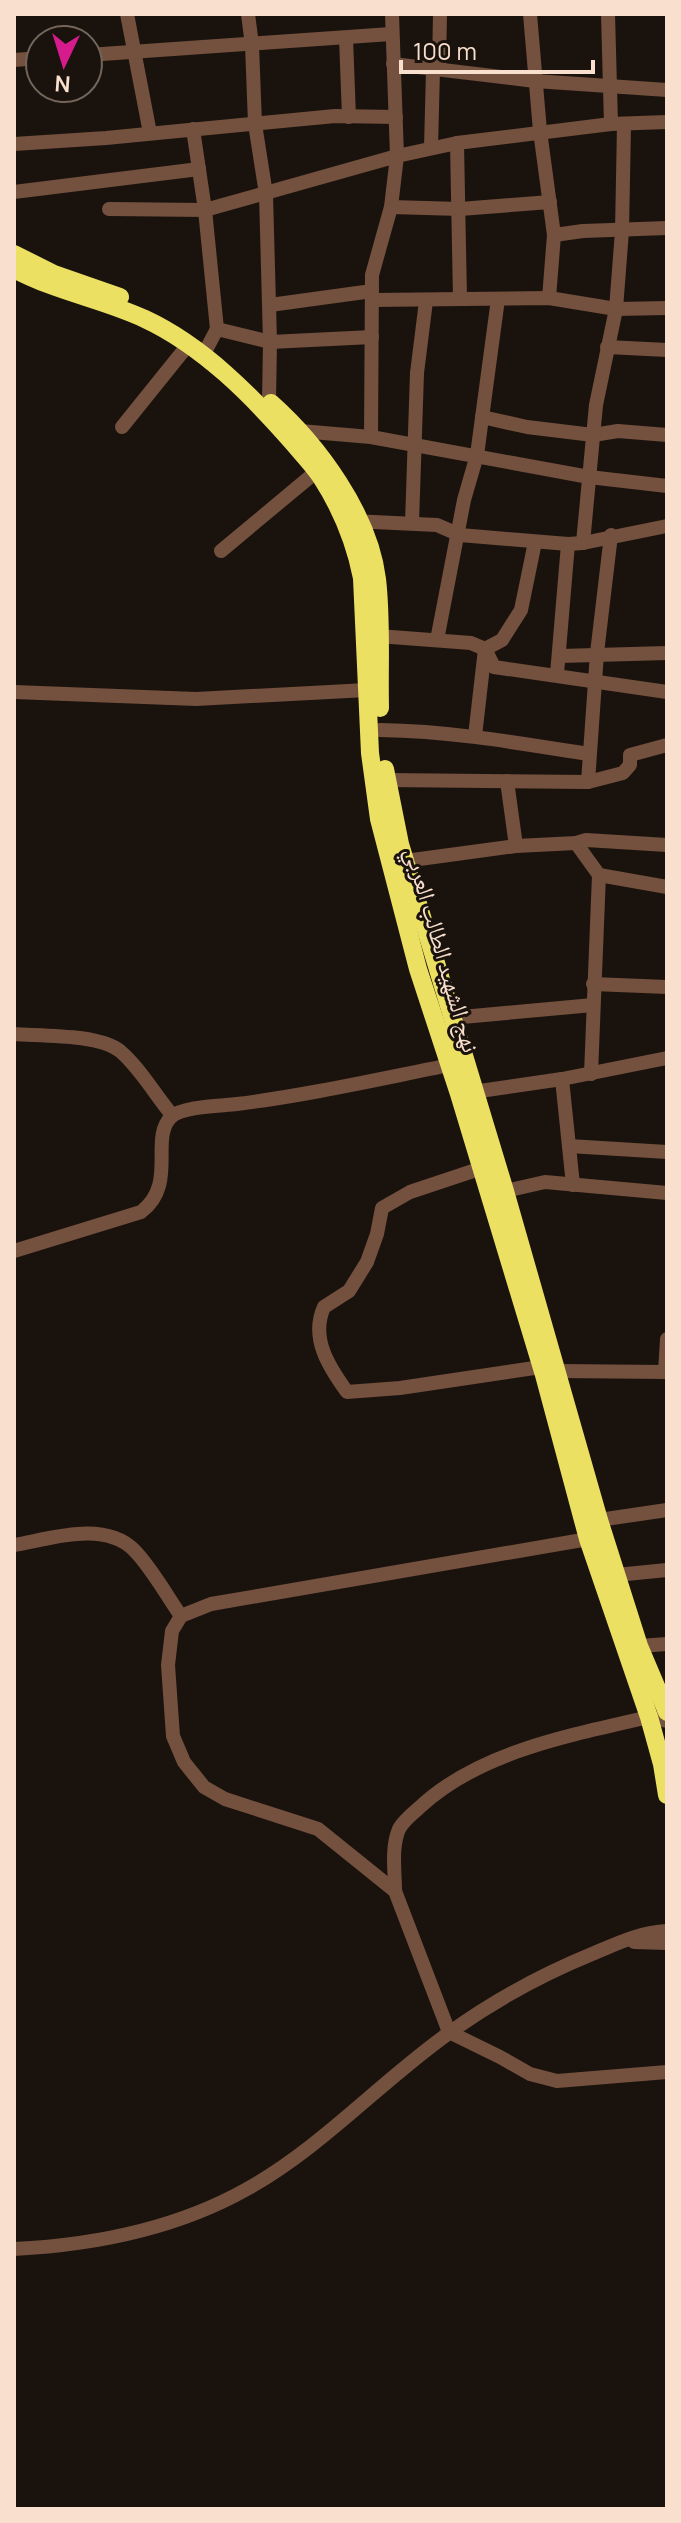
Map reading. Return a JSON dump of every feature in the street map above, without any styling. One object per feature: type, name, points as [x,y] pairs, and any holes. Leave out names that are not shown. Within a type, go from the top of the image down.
[{"type":"main road","name":"نهج الشهيد الطالب العربي","points":[[15,269],[54,274],[83,292],[129,299],[153,311],[269,401],[300,431],[344,492],[362,578],[370,753],[379,819],[418,969],[450,1065],[466,1092],[505,1191],[588,1539],[661,1717]]},
{"type":"main road","name":"نهج الشهيد الطالب العربي","points":[[232,374],[317,471],[370,546],[376,577],[380,730],[386,780],[405,861],[451,1018],[482,1168],[661,1717],[662,1764],[667,1795]]},
{"type":"street","points":[[127,14],[150,133]]},
{"type":"street","points":[[248,14],[255,124],[266,194],[269,401]]},
{"type":"street","points":[[371,437],[372,275],[391,207],[397,156],[392,14]]},
{"type":"street","points":[[431,148],[433,70],[439,65],[440,14]]},
{"type":"street","points":[[530,14],[540,131],[554,235],[549,298]]},
{"type":"street","points":[[583,543],[596,405],[616,309],[622,231],[618,124],[609,86],[608,14]]},
{"type":"street","points":[[104,54],[391,34]]},
{"type":"street","points":[[346,38],[349,117]]},
{"type":"street","points":[[393,64],[535,81],[667,90]]},
{"type":"street","points":[[14,144],[335,116],[396,117]]},
{"type":"street","points":[[109,209],[205,210],[397,156],[457,143],[540,131],[667,122]]},
{"type":"street","points":[[193,129],[217,329]]},
{"type":"street","points":[[457,143],[460,299]]},
{"type":"street","points":[[14,192],[199,169]]},
{"type":"street","points":[[391,207],[460,209],[550,202]]},
{"type":"street","points":[[554,235],[667,228]]},
{"type":"street","points":[[270,305],[372,295],[426,301],[549,298],[616,309],[667,308]]},
{"type":"street","points":[[437,640],[460,535],[464,500],[477,455],[498,299]]},
{"type":"street","points":[[412,523],[417,373],[426,301]]},
{"type":"street","points":[[217,329],[270,342],[372,337]]},
{"type":"street","points":[[122,427],[217,329]]},
{"type":"street","points":[[607,347],[667,350]]},
{"type":"street","points":[[482,417],[527,427],[593,435],[618,431],[667,435]]},
{"type":"street","points":[[300,431],[371,437],[589,477],[667,486]]},
{"type":"street","points":[[221,551],[317,471]]},
{"type":"street","points":[[352,521],[437,525],[460,535],[568,544],[667,526]]},
{"type":"street","points":[[588,782],[597,653],[611,535]]},
{"type":"street","points":[[485,649],[502,640],[521,610],[535,542]]},
{"type":"street","points":[[557,674],[568,544]]},
{"type":"street","points":[[378,636],[471,643],[485,649],[494,667],[667,692]]},
{"type":"street","points":[[475,736],[485,649]]},
{"type":"street","points":[[560,656],[667,653]]},
{"type":"street","points":[[14,692],[196,699],[367,690]]},
{"type":"street","points":[[380,730],[425,730],[588,754]]},
{"type":"street","points":[[386,780],[588,782],[623,773],[630,765],[630,755],[667,745]]},
{"type":"street","points":[[507,781],[516,846]]},
{"type":"street","points":[[405,861],[586,840],[667,845]]},
{"type":"street","points":[[576,843],[599,875],[591,1074]]},
{"type":"street","points":[[599,875],[667,887]]},
{"type":"street","points":[[593,984],[667,987]]},
{"type":"street","points":[[451,1018],[593,1005]]},
{"type":"street","points":[[14,1034],[92,1040],[117,1048],[136,1067],[172,1115]]},
{"type":"street","points":[[466,1092],[562,1079],[667,1058]]},
{"type":"street","points":[[14,1251],[141,1212],[153,1203],[162,1174],[164,1128],[172,1115],[188,1110],[278,1099],[450,1065]]},
{"type":"street","points":[[562,1079],[573,1185]]},
{"type":"street","points":[[569,1146],[667,1152]]},
{"type":"street","points":[[482,1168],[410,1192],[382,1208],[367,1262],[349,1291],[324,1307],[318,1332],[328,1365],[347,1392],[549,1369],[666,1372],[667,1339]]},
{"type":"street","points":[[505,1191],[545,1182],[667,1193]]},
{"type":"street","points":[[599,1520],[667,1510]]},
{"type":"street","points":[[14,1545],[88,1533],[114,1537],[134,1549],[181,1616]]},
{"type":"street","points":[[395,1891],[318,1829],[225,1799],[204,1787],[184,1762],[173,1736],[168,1665],[172,1631],[181,1616],[211,1604],[588,1539]]},
{"type":"street","points":[[616,1575],[667,1570]]},
{"type":"street","points":[[639,1646],[667,1644]]},
{"type":"street","points":[[661,1717],[533,1745],[462,1777],[426,1802],[400,1826],[395,1845],[395,1891],[449,2032],[530,2074],[557,2081],[667,2072]]},
{"type":"street","points":[[14,2249],[98,2241],[155,2228],[248,2189],[289,2161],[449,2032],[573,1962],[625,1941],[656,1931],[667,1931]]},
{"type":"street","points":[[625,1941],[667,1943]]}]
